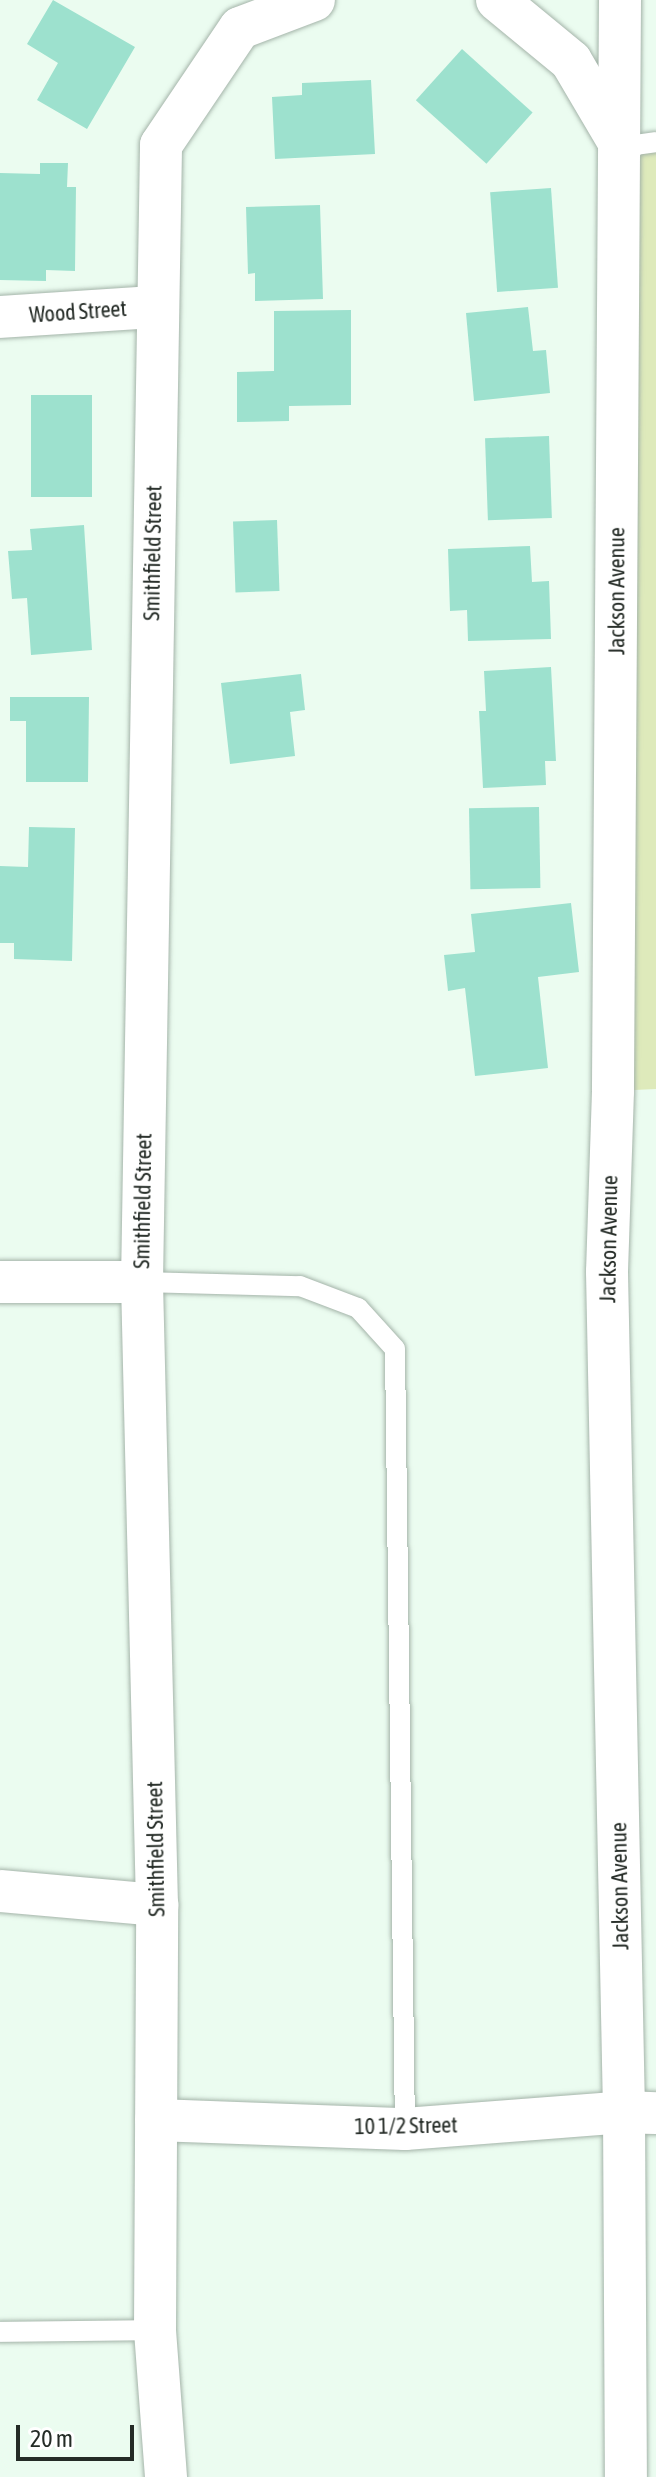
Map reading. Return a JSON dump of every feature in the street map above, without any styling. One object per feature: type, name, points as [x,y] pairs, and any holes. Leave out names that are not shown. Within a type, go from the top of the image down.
[{"type":"street","name":"Smithfield Street","points":[[166,2477],[155,2330],[157,1905],[142,1282],[161,145],[240,28],[314,0]]},
{"type":"street","points":[[497,0],[571,61],[639,144]]},
{"type":"street","name":"Jackson Avenue","points":[[620,0],[639,144],[607,1272],[640,2113],[626,2477]]},
{"type":"street","name":"Wood Street","points":[[0,317],[156,307]]},
{"type":"street","points":[[0,1282],[142,1282]]},
{"type":"street","points":[[0,1891],[157,1905]]},
{"type":"street","name":"10 1/2 Street","points":[[156,2120],[405,2129],[640,2113]]},
{"type":"lane","points":[[142,1282],[300,1286],[358,1308],[395,1349],[405,2129]]},
{"type":"lane","points":[[0,2332],[155,2330]]},
{"type":"green space","points":[[656,142],[656,1089],[613,1091],[621,147]]},
{"type":"building","points":[[53,0],[135,47],[87,129],[37,100],[58,63],[27,44]]},
{"type":"building","points":[[462,49],[533,113],[486,164],[416,100]]},
{"type":"building","points":[[371,80],[375,154],[275,159],[272,97],[302,95],[302,83]]},
{"type":"building","points":[[40,163],[68,163],[67,187],[76,187],[75,271],[46,270],[46,281],[0,280],[0,173],[40,174]]},
{"type":"building","points":[[551,188],[558,288],[497,292],[490,192]]},
{"type":"building","points":[[320,205],[323,299],[255,301],[255,273],[248,274],[246,207]]},
{"type":"building","points":[[528,307],[533,351],[546,350],[550,393],[474,401],[466,313]]},
{"type":"building","points":[[351,310],[351,405],[289,406],[289,421],[237,422],[237,372],[274,371],[274,311]]},
{"type":"building","points":[[31,395],[92,395],[92,497],[31,497]]},
{"type":"building","points":[[549,436],[552,518],[488,520],[485,438]]},
{"type":"building","points":[[277,520],[279,591],[236,592],[233,522]]},
{"type":"building","points":[[84,525],[92,650],[31,655],[27,598],[12,599],[8,551],[32,550],[30,529]]},
{"type":"building","points":[[530,546],[532,582],[549,581],[551,639],[468,641],[467,610],[450,611],[448,549]]},
{"type":"building","points":[[551,667],[556,761],[545,761],[546,785],[483,788],[479,711],[486,711],[484,671]]},
{"type":"building","points":[[301,674],[305,710],[290,712],[295,756],[230,764],[221,683]]},
{"type":"building","points":[[10,697],[89,697],[88,782],[26,782],[26,721],[10,721]]},
{"type":"building","points":[[539,807],[540,888],[470,889],[469,808]]},
{"type":"building","points":[[29,827],[75,828],[72,961],[14,959],[14,943],[0,943],[0,866],[28,867]]},
{"type":"building","points":[[571,903],[579,972],[538,977],[548,1068],[475,1076],[465,988],[448,991],[444,955],[475,952],[471,914]]}]
